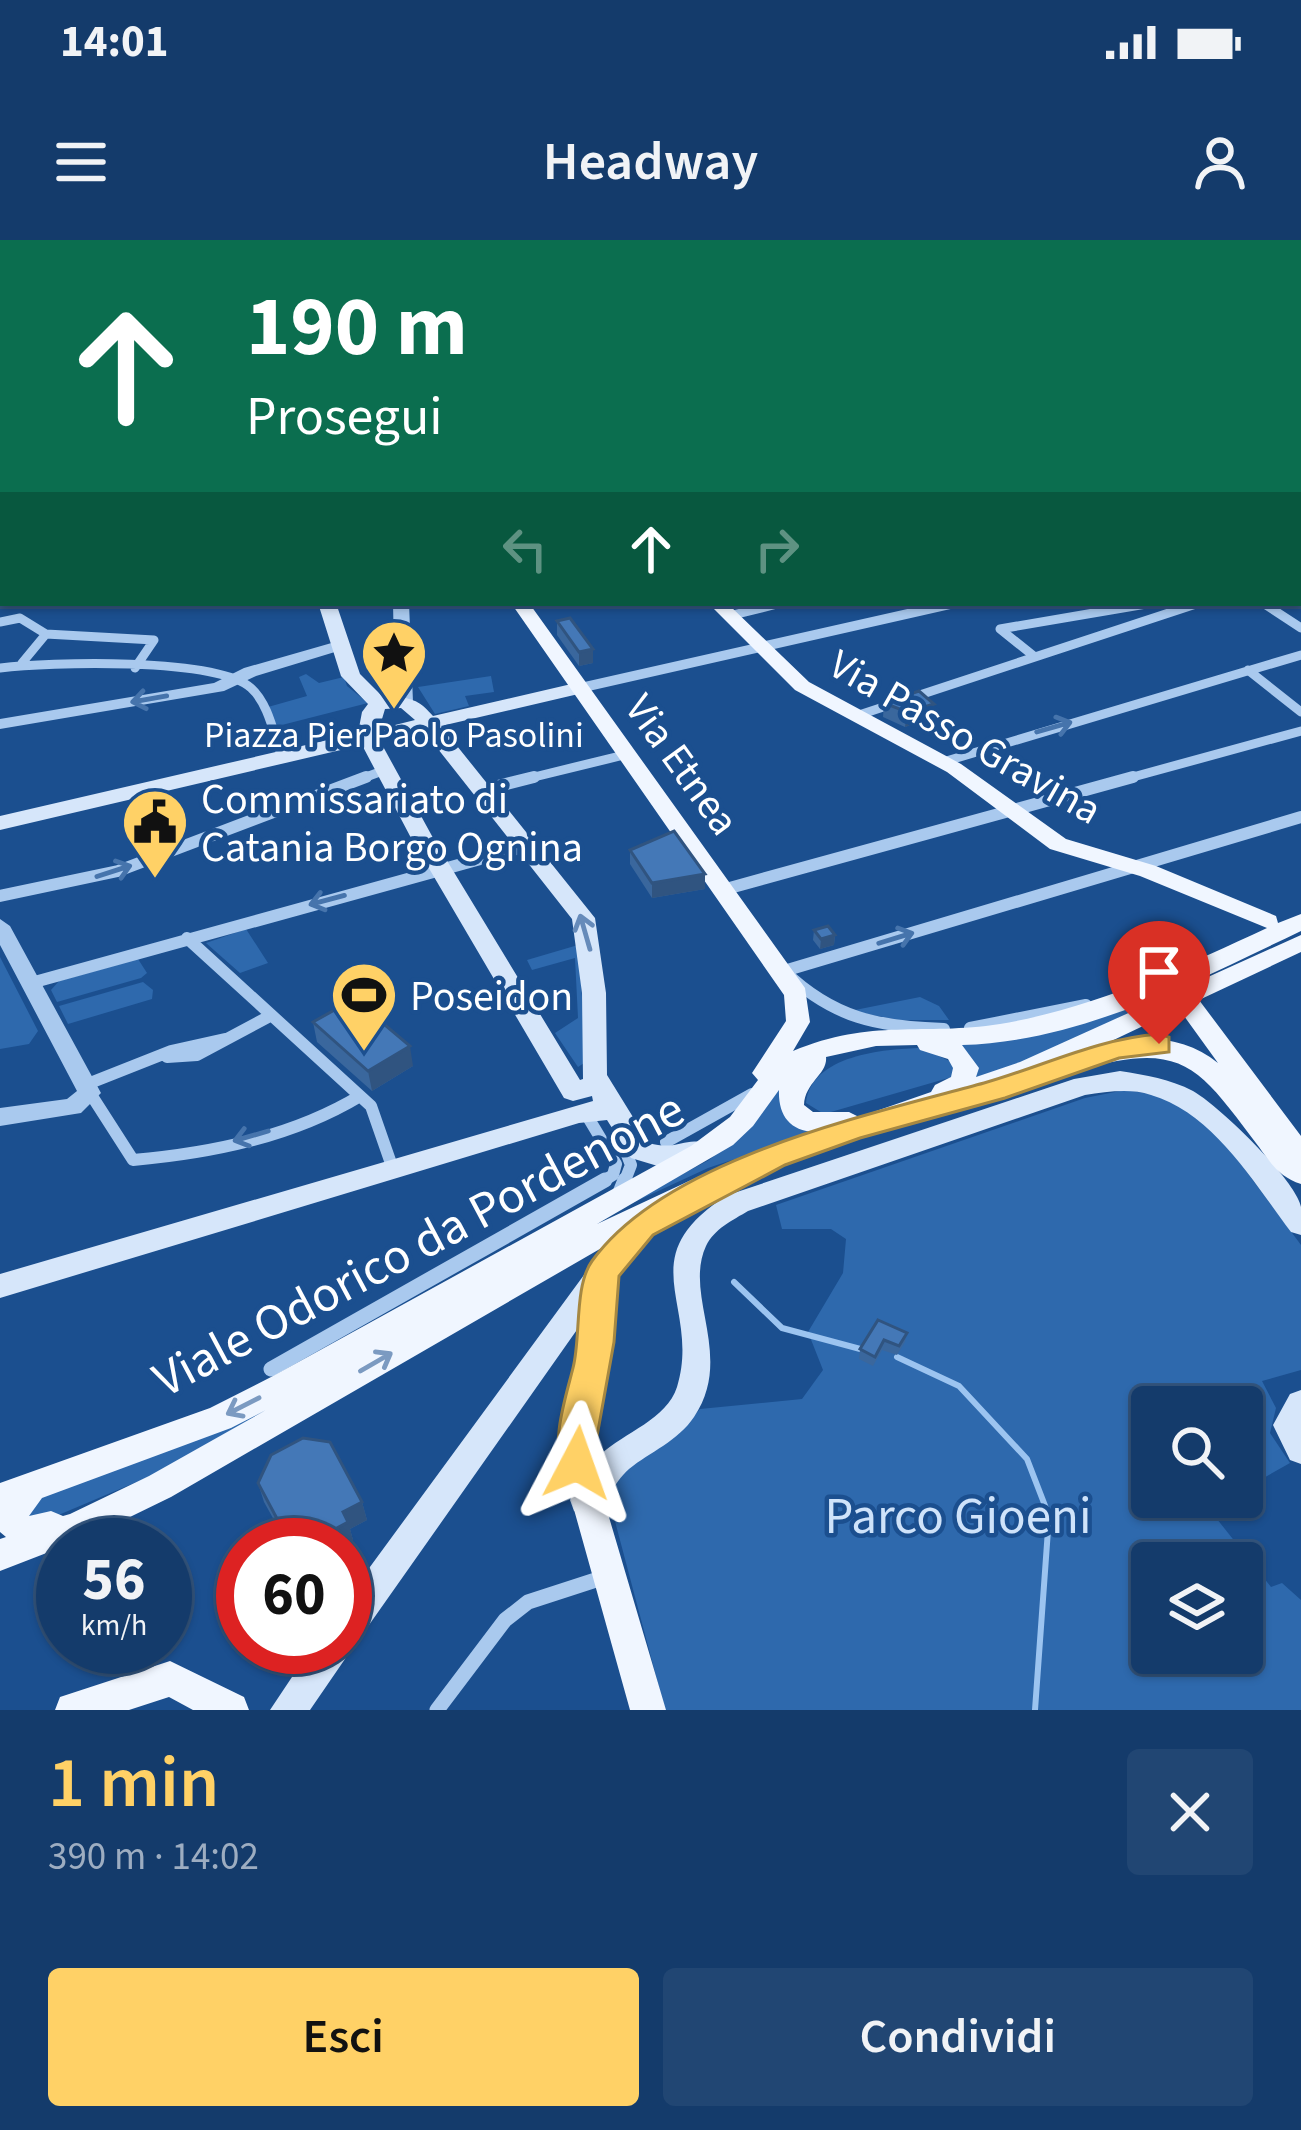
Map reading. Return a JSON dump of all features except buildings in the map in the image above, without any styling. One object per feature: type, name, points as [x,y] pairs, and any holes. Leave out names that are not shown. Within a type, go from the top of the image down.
[{"type":"main road","points":[[328,606],[356,686],[375,701],[406,695],[529,845],[587,926],[595,1075],[590,1103]]},
{"type":"main road","name":"Via Etnea","points":[[522,606],[784,971]]},
{"type":"main road","name":"Via Passo Gravina","points":[[723,609],[802,686],[943,762],[1098,868],[1137,867],[1268,921]]},
{"type":"main road","points":[[0,823],[580,688]]},
{"type":"main road","points":[[375,701],[368,736],[385,770],[440,868],[590,1103],[640,1151],[656,1159],[670,1160],[720,1140]]},
{"type":"main road","points":[[745,1105],[799,1058],[860,1037],[897,1032],[997,1034],[1130,1000],[1301,922]]},
{"type":"main road","points":[[372,1595],[586,1314],[602,1272],[642,1226],[771,1157],[1060,1056],[1301,943]]},
{"type":"main road","points":[[745,1105],[801,1012],[784,971]]},
{"type":"main road","points":[[1183,998],[1298,1169]]},
{"type":"main road","points":[[799,1058],[834,1051],[892,1042],[932,1044],[957,1053],[966,1068],[962,1083],[894,1114],[831,1124],[797,1117],[790,1096],[796,1079],[834,1051],[860,1037]]},
{"type":"main road","points":[[939,1101],[994,1091],[1130,1044],[1170,1046],[1214,1072],[1298,1169]]},
{"type":"main road","points":[[586,1500],[604,1467],[674,1419],[694,1383],[686,1259],[706,1221],[738,1203],[1083,1087],[1114,1081],[1146,1083],[1204,1108],[1231,1133],[1301,1224]]},
{"type":"main road","points":[[0,1286],[394,1172],[590,1103]]},
{"type":"main road","name":"Viale Odorico da Pordenone","points":[[0,1498],[220,1418],[616,1186],[720,1140],[745,1105]]},
{"type":"main road","name":"Viale Odorico da Pordenone","points":[[0,1555],[68,1531],[165,1483],[575,1247],[685,1191],[771,1157]]},
{"type":"main road","points":[[575,1247],[586,1251],[591,1261],[577,1463],[648,1710]]},
{"type":"main road","points":[[1301,1404],[1288,1425],[1301,1450]]},
{"type":"main road","points":[[578,1417],[596,1440],[608,1444],[648,1437]]},
{"type":"main road","points":[[32,1486],[11,1514],[12,1522],[26,1533],[165,1483]]},
{"type":"main road","points":[[289,1710],[314,1674]]},
{"type":"main road","points":[[73,1710],[170,1679],[231,1710]]},
{"type":"street","points":[[401,606],[406,695]]},
{"type":"street","points":[[580,688],[942,606]]},
{"type":"street","points":[[1035,657],[1000,629],[1134,606]]},
{"type":"street","points":[[856,716],[1179,606]]},
{"type":"street","points":[[1268,606],[1301,628]]},
{"type":"street","points":[[0,622],[20,618],[46,634],[154,640],[135,668]]},
{"type":"street","points":[[22,663],[46,634]]},
{"type":"street","points":[[0,724],[218,688],[342,645]]},
{"type":"street","points":[[943,762],[1301,655]]},
{"type":"street","points":[[0,668],[22,663],[196,670],[237,679],[251,688],[283,757]]},
{"type":"street","points":[[1248,670],[1301,712]]},
{"type":"street","points":[[726,889],[1301,731]]},
{"type":"street","points":[[482,790],[628,754]]},
{"type":"street","points":[[0,896],[118,871],[385,770]]},
{"type":"street","points":[[1137,867],[1301,817]]},
{"type":"street","points":[[31,982],[529,845]]},
{"type":"street","points":[[1098,868],[784,971],[829,1012],[895,1027],[976,1028],[1130,1000]]},
{"type":"street","points":[[0,926],[88,1089],[133,1160],[190,1154],[338,1111],[360,1096]]},
{"type":"street","points":[[188,938],[371,1106],[394,1172]]},
{"type":"street","points":[[0,1117],[73,1106],[88,1089],[154,1058],[191,1057],[270,1016]]},
{"type":"street","points":[[271,1369],[616,1186],[629,1154],[608,1120],[590,1103]]},
{"type":"street","points":[[666,1142],[745,1105]]},
{"type":"street","points":[[437,1710],[505,1620],[528,1602],[609,1576]]},
{"type":"green space","points":[[306,674],[319,683],[344,677],[347,686],[368,703],[274,727],[268,707],[307,696],[299,677]]},
{"type":"green space","points":[[491,676],[494,692],[465,696],[469,706],[435,714],[418,687]]},
{"type":"green space","points":[[246,929],[268,963],[240,973],[206,943]]},
{"type":"green space","points":[[578,945],[587,1061],[578,1067],[555,1033],[578,1018],[575,958],[532,970],[527,960]]},
{"type":"green space","points":[[0,957],[38,1031],[29,1044],[0,1049]]},
{"type":"green space","points":[[138,959],[147,973],[141,978],[57,1002],[51,990],[59,981]]},
{"type":"green space","points":[[143,982],[153,990],[152,999],[68,1024],[59,1006]]},
{"type":"green space","points":[[1171,991],[1067,1044],[974,1081],[954,1041],[1065,1025]]},
{"type":"green space","points":[[920,997],[939,1006],[949,1020],[899,1020],[850,1011]]},
{"type":"green space","points":[[921,1048],[954,1063],[952,1077],[824,1114],[806,1103],[811,1087],[835,1065],[870,1053]]},
{"type":"green space","points":[[790,1073],[784,1090],[818,1131],[708,1168],[615,1211],[153,1475],[51,1518],[27,1523],[23,1504],[162,1451],[709,1160],[728,1145]]},
{"type":"green space","name":"Parco Gioeni","points":[[1125,1090],[1157,1095],[1185,1108],[1220,1136],[1301,1245],[1301,1370],[1262,1381],[1276,1408],[1270,1433],[1290,1463],[1263,1478],[1263,1386],[1131,1386],[1131,1518],[1216,1518],[1235,1542],[1131,1542],[1131,1674],[1263,1674],[1263,1577],[1271,1587],[1282,1583],[1301,1600],[1301,1710],[665,1710],[607,1491],[612,1478],[684,1427],[700,1409],[802,1399],[823,1370],[808,1332],[843,1273],[846,1239],[831,1229],[782,1229],[776,1205],[1085,1098]]},
{"type":"waterway","points":[[734,1282],[782,1328],[864,1350]]},
{"type":"waterway","points":[[897,1357],[959,1386],[1027,1459],[1049,1516],[1035,1710]]},
{"type":"place","name":"Piazza Pier Paolo Pasolini","points":[[394,712]]},
{"type":"place","name":"Commissariato di Catania Borgo Ognina","points":[[155,881]]},
{"type":"place","name":"Poseidon","points":[[364,1054]]},
{"type":"route","points":[[577,1463],[578,1417],[597,1342],[602,1272],[642,1226],[774,1156],[894,1114],[994,1091],[1130,1044],[1159,1044]]}]
